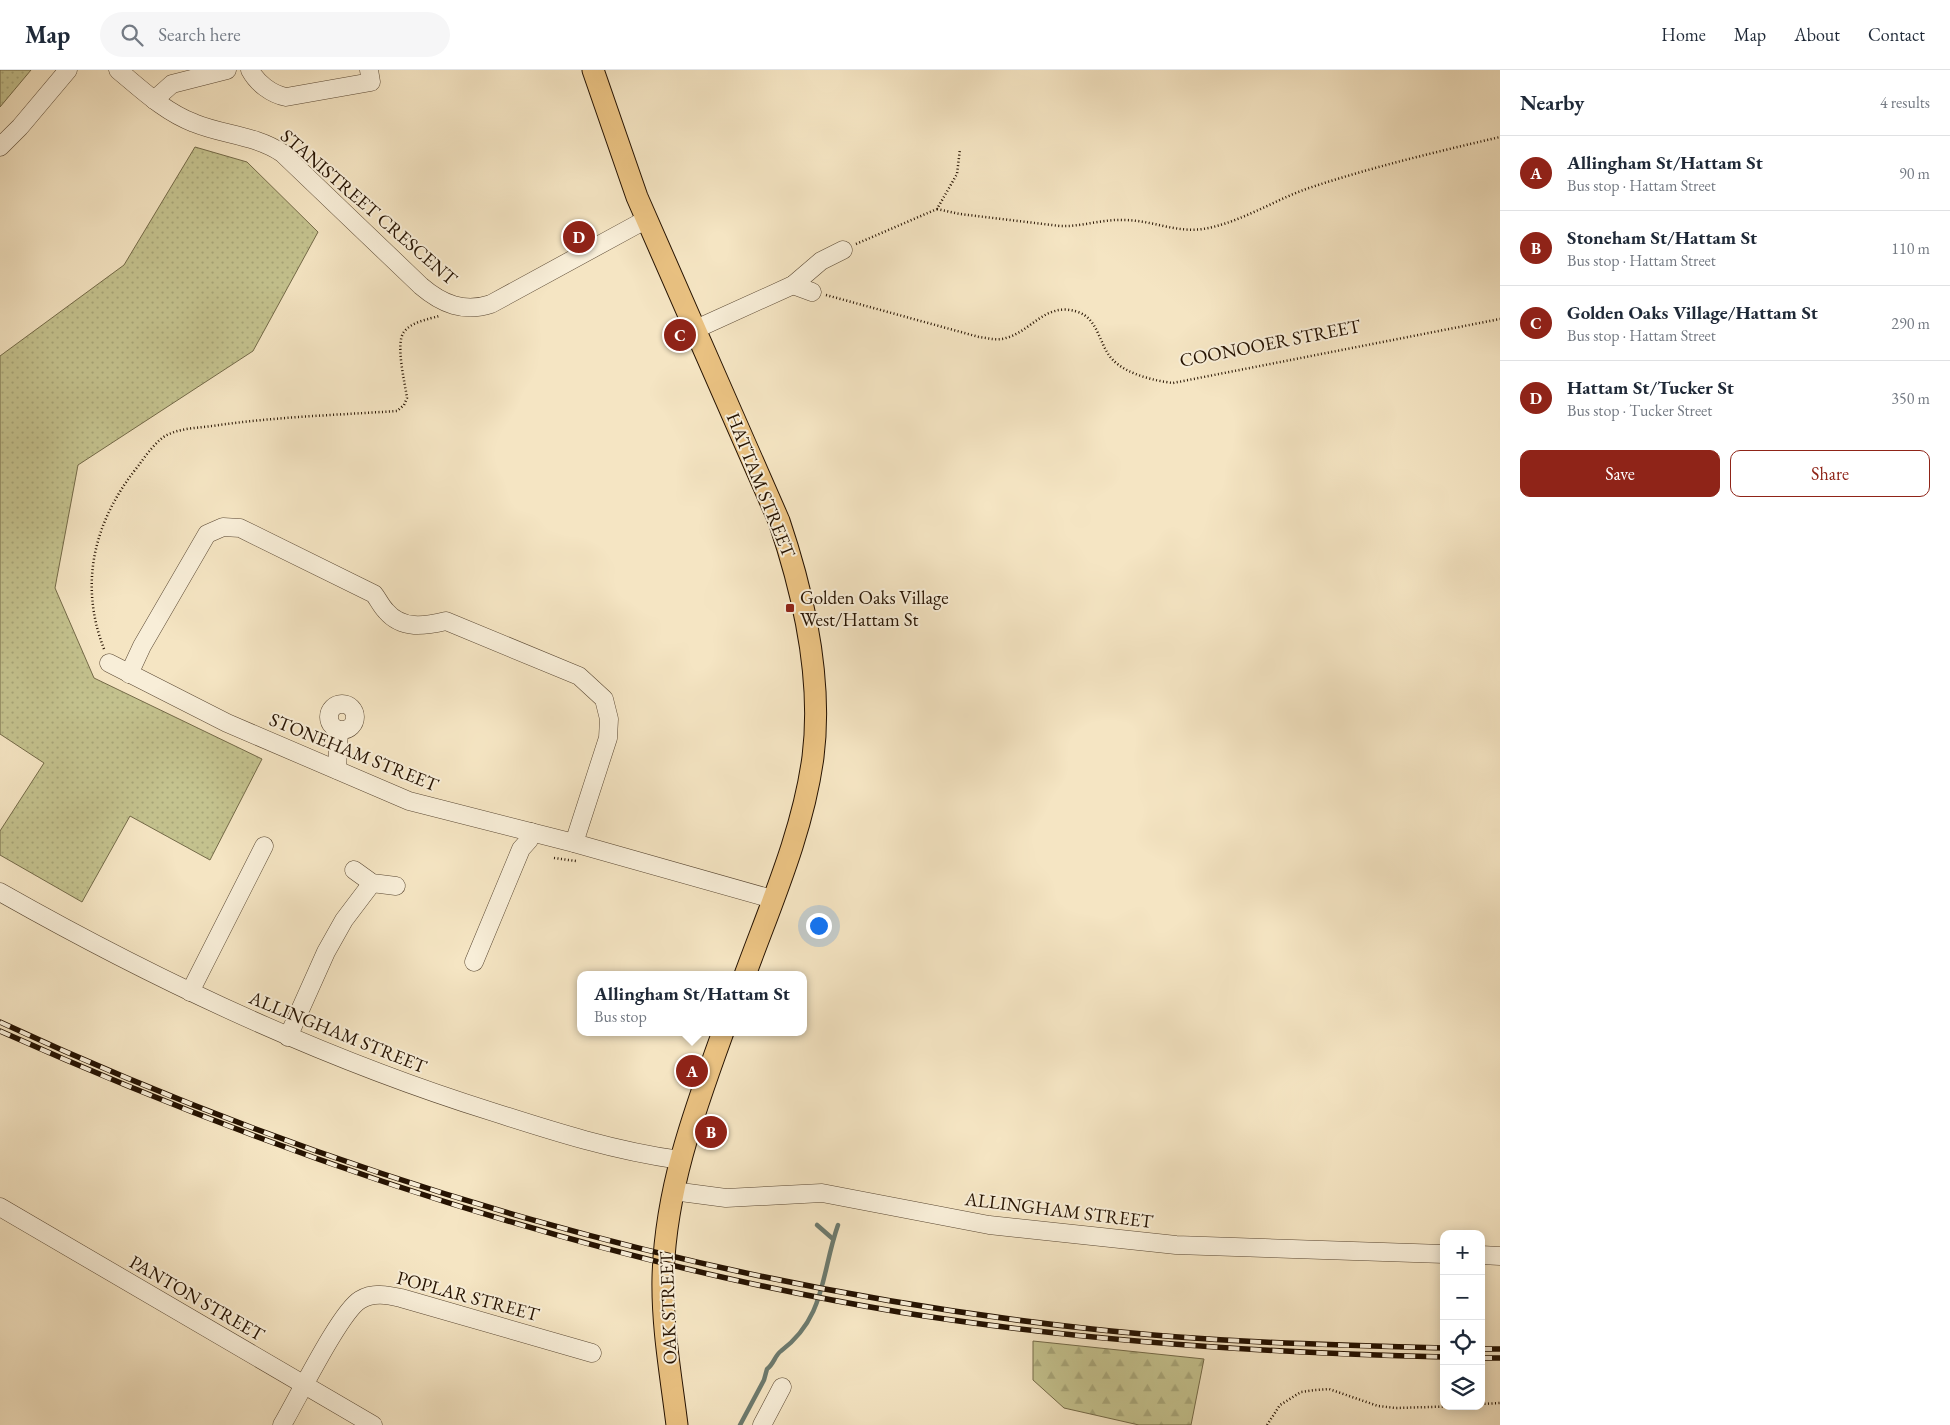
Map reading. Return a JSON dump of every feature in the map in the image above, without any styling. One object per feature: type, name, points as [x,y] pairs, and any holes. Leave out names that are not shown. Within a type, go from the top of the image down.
[{"type":"main road","name":"HATTAM STREET","points":[[593,70],[618,146],[647,218],[779,521],[802,602],[811,660],[815,712],[813,757],[798,824],[746,971]]},
{"type":"main road","points":[[673,1191],[692,1117],[722,1036]]},
{"type":"main road","name":"OAK STREET","points":[[673,1191],[664,1256],[663,1295],[677,1425]]},
{"type":"street","points":[[0,147],[20,127],[68,70]]},
{"type":"street","name":"STANISTREET CRESCENT","points":[[118,70],[154,100],[194,124],[254,139],[268,144],[282,153],[421,286],[436,298],[460,307]]},
{"type":"street","points":[[154,100],[172,84],[227,70]]},
{"type":"street","points":[[250,70],[256,80],[277,95],[286,97],[371,82],[369,70]]},
{"type":"street","points":[[460,307],[483,306],[499,300],[647,218]]},
{"type":"street","points":[[696,329],[793,285],[821,261],[843,250]]},
{"type":"street","points":[[793,285],[812,292]]},
{"type":"street","points":[[129,674],[142,646],[207,534],[223,527],[240,528],[374,594],[386,612],[401,622],[409,625],[426,626],[446,621],[579,676],[604,699],[609,719],[608,738],[574,843]]},
{"type":"street","name":"STONEHAM STREET","points":[[109,664],[227,723],[409,801],[574,843],[772,899]]},
{"type":"street","points":[[338,770],[339,730]]},
{"type":"street","points":[[474,962],[521,849],[529,840],[531,832]]},
{"type":"street","points":[[190,992],[264,846]]},
{"type":"street","points":[[354,870],[372,883],[396,886]]},
{"type":"street","points":[[288,1037],[326,952],[344,920],[372,883]]},
{"type":"street","name":"ALLINGHAM STREET","points":[[0,892],[79,937],[190,992],[288,1037],[362,1068],[436,1094],[590,1142],[680,1160]]},
{"type":"street","name":"ALLINGHAM STREET","points":[[673,1191],[726,1198],[822,1193],[989,1225],[1176,1245],[1440,1254]]},
{"type":"street","name":"PANTON STREET","points":[[0,1207],[372,1425]]},
{"type":"street","points":[[1485,1255],[1500,1256]]},
{"type":"street","name":"POPLAR STREET","points":[[282,1425],[348,1311],[360,1300],[380,1294],[401,1298],[592,1353]]},
{"type":"street","points":[[762,1425],[782,1388]]},
{"type":"path","points":[[843,250],[938,209],[960,214],[1060,226],[1122,220],[1184,230],[1204,229],[1226,222],[1308,188],[1410,158],[1500,137]]},
{"type":"path","points":[[938,209],[957,174],[960,149]]},
{"type":"path","name":"COONOOER STREET","points":[[812,292],[994,340],[1016,334],[1051,311],[1078,312],[1093,324],[1113,360],[1123,368],[1158,382],[1173,383],[1184,383],[1500,319]]},
{"type":"path","points":[[109,664],[98,633],[92,596],[93,559],[104,518],[121,487],[166,435],[180,430],[231,423],[397,411],[404,405],[407,398],[399,344],[404,331],[421,321],[448,314],[460,307]]},
{"type":"path","points":[[1267,1425],[1271,1416],[1285,1402],[1301,1392],[1315,1390],[1329,1389],[1378,1406],[1396,1408],[1440,1407]]},
{"type":"path","points":[[1485,1404],[1500,1403]]},
{"type":"green space","points":[[0,70],[31,70],[0,107]]},
{"type":"green space","points":[[195,147],[247,162],[318,232],[253,351],[78,465],[55,588],[94,678],[262,759],[210,860],[130,816],[82,902],[0,855],[0,831],[44,763],[0,734],[0,356],[124,265]]},
{"type":"green space","points":[[1033,1341],[1204,1359],[1191,1425],[1139,1425],[1064,1408],[1033,1380]]},
{"type":"waterway","points":[[817,1225],[833,1239]]},
{"type":"waterway","points":[[740,1425],[764,1380],[767,1369],[779,1353],[796,1338],[814,1309],[838,1225]]},
{"type":"railway","points":[[0,1022],[130,1079],[263,1132],[397,1179],[534,1220],[671,1256],[810,1286],[951,1311],[1092,1329],[1224,1340],[1440,1348]]},
{"type":"railway","points":[[0,1031],[218,1122],[329,1163],[440,1200],[553,1234],[667,1264],[783,1290],[899,1312],[1034,1331],[1239,1349],[1440,1357]]},
{"type":"railway","points":[[1485,1349],[1500,1349]]},
{"type":"railway","points":[[1485,1358],[1500,1358]]},
{"type":"place","name":"Hattam St/Tucker St","points":[[579,237]]},
{"type":"place","name":"Golden Oaks Village/Hattam St","points":[[680,335]]},
{"type":"place","name":"Golden Oaks Village West/Hattam St","points":[[790,608]]},
{"type":"place","name":"Allingham St/Hattam St","points":[[692,1071]]},
{"type":"place","name":"Stoneham St/Hattam St","points":[[711,1132]]}]
